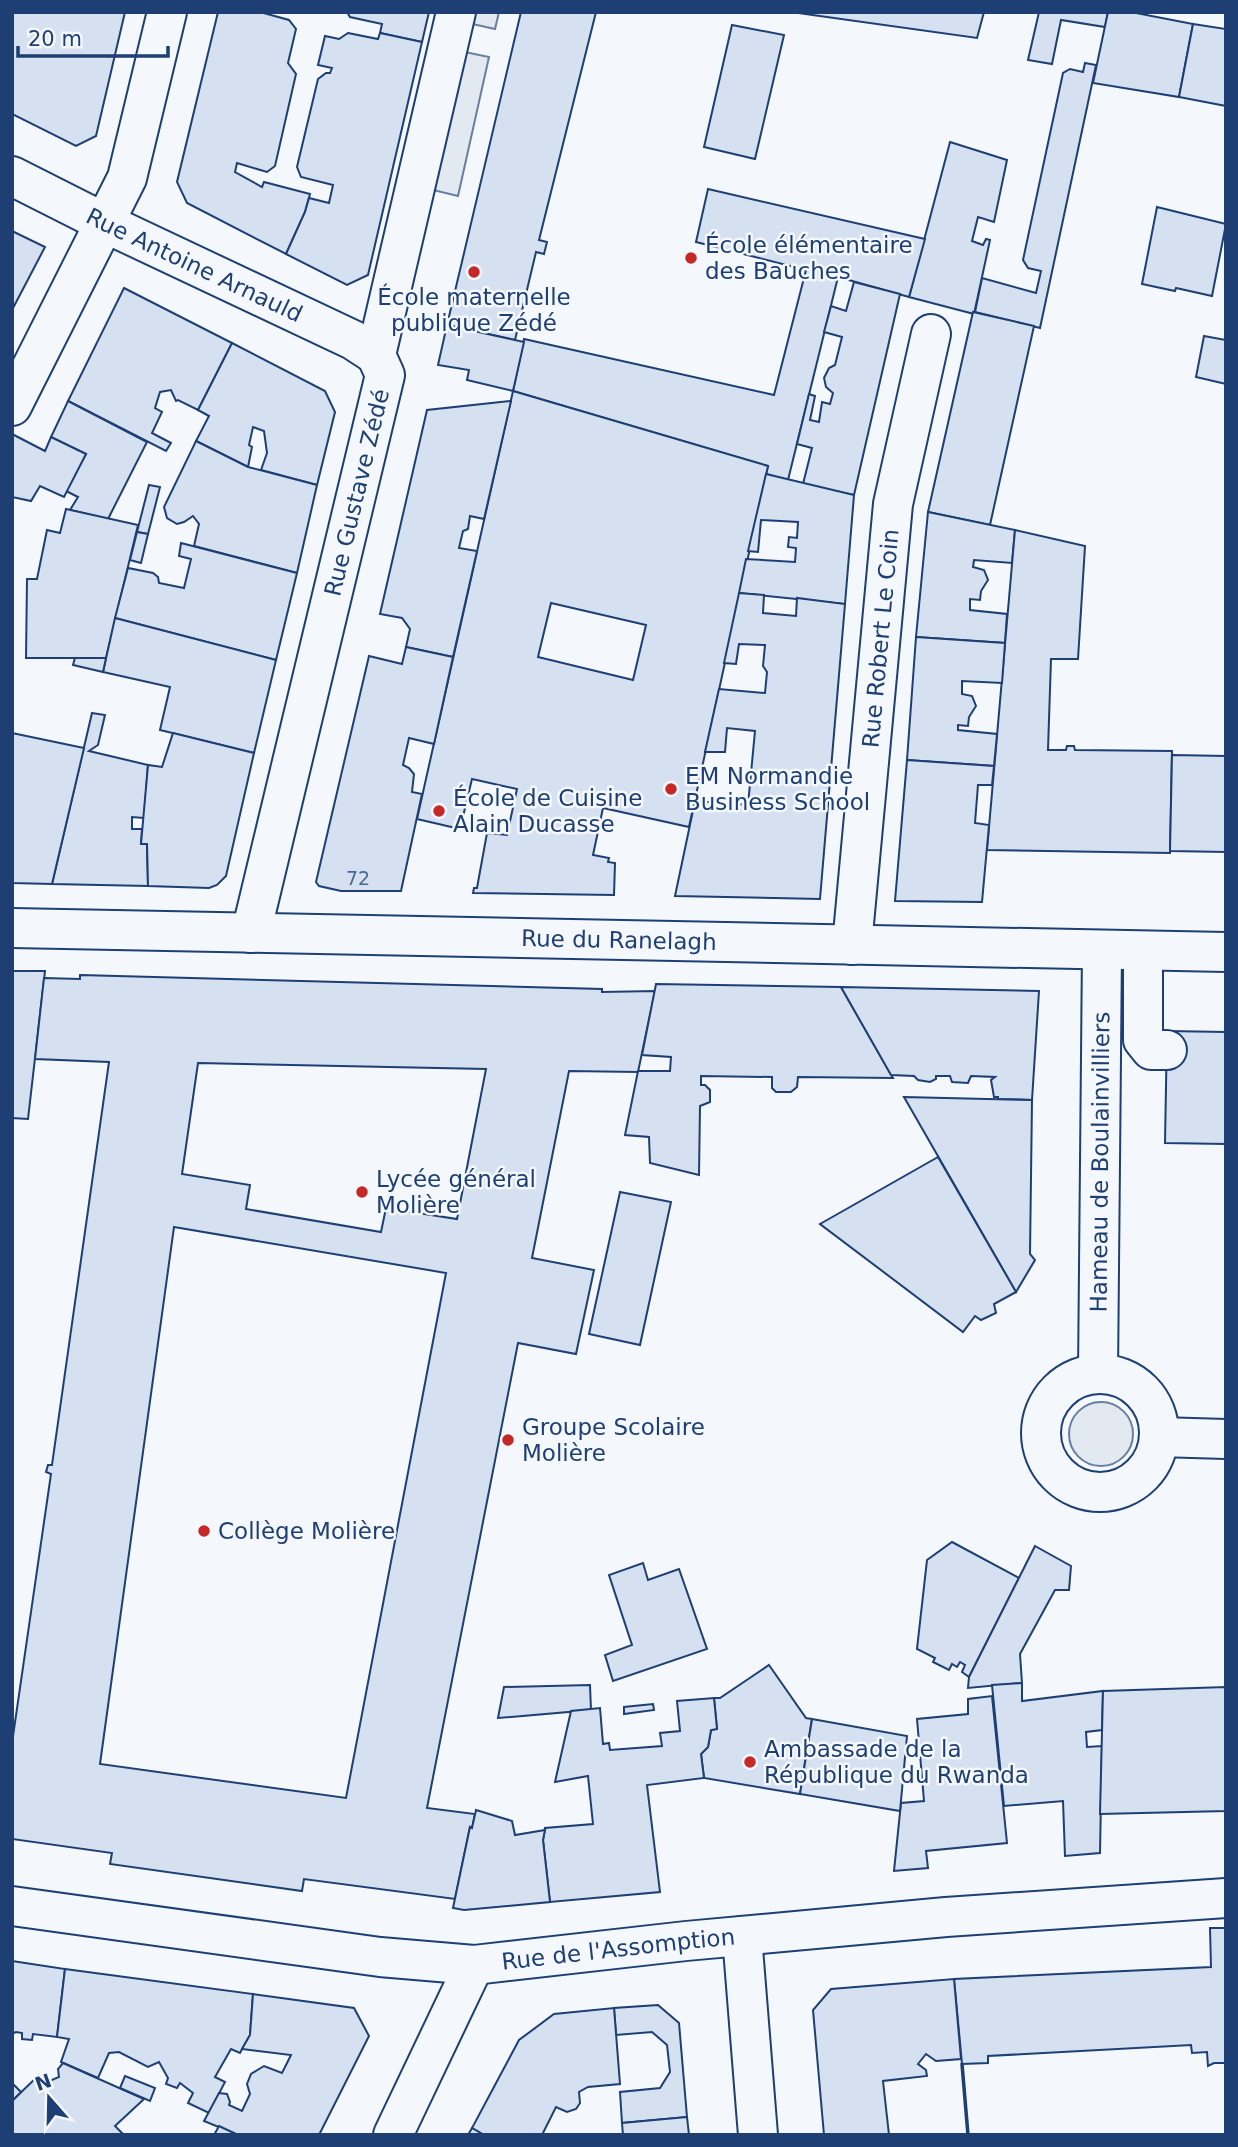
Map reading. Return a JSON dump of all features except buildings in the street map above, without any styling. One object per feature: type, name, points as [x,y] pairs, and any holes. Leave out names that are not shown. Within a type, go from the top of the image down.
[{"type":"street","points":[[12,406],[127,178],[167,12]]},
{"type":"street","name":"Rue Gustave Zédé","points":[[251,933],[385,374],[376,355],[456,12]]},
{"type":"street","name":"Rue Antoine Arnauld","points":[[12,176],[353,340],[376,355]]},
{"type":"street","name":"Rue Robert Le Coin","points":[[852,945],[893,504],[931,334]]},
{"type":"street","name":"Rue du Ranelagh","points":[[12,928],[1226,952]]},
{"type":"street","name":"Hameau de Boulainvilliers","points":[[1098,1374],[1102,950]]},
{"type":"street","points":[[1143,951],[1143,1040],[1151,1050],[1167,1050]]},
{"type":"street","points":[[1098,1374],[1125,1379],[1141,1390],[1153,1405],[1159,1437],[1152,1462],[1140,1477],[1123,1489],[1104,1493],[1084,1491],[1066,1483],[1051,1468],[1042,1450],[1040,1431],[1044,1412],[1054,1395],[1068,1382],[1098,1374]]},
{"type":"street","points":[[1159,1437],[1226,1439]]},
{"type":"street","name":"Rue de l'Assomption","points":[[12,1906],[380,1957],[474,1965],[946,1917],[1226,1898]]},
{"type":"street","points":[[741,1936],[758,2135]]},
{"type":"street","points":[[393,2135],[474,1965]]},
{"type":"shaded area","points":[[470,12],[499,12],[495,29],[468,23]]},
{"type":"shaded area","points":[[460,51],[489,57],[458,196],[429,189]]},
{"type":"shaded area","points":[[1101,1402],[1124,1411],[1133,1434],[1124,1457],[1101,1466],[1078,1457],[1069,1434],[1078,1411]]},
{"type":"wall","points":[[962,2064],[968,2135]]},
{"type":"place","name":"École élémentaire des Bauches","points":[[691,258]]},
{"type":"place","name":"École maternelle publique Zédé","points":[[474,272]]},
{"type":"place","name":"EM Normandie Business School","points":[[671,789]]},
{"type":"place","name":"École de Cuisine Alain Ducasse","points":[[439,811]]},
{"type":"place","name":"Lycée général Molière","points":[[362,1192]]},
{"type":"place","name":"Groupe Scolaire Molière","points":[[508,1440]]},
{"type":"place","name":"Collège Molière","points":[[204,1531]]},
{"type":"place","name":"Ambassade de la République du Rwanda","points":[[750,1762]]}]
